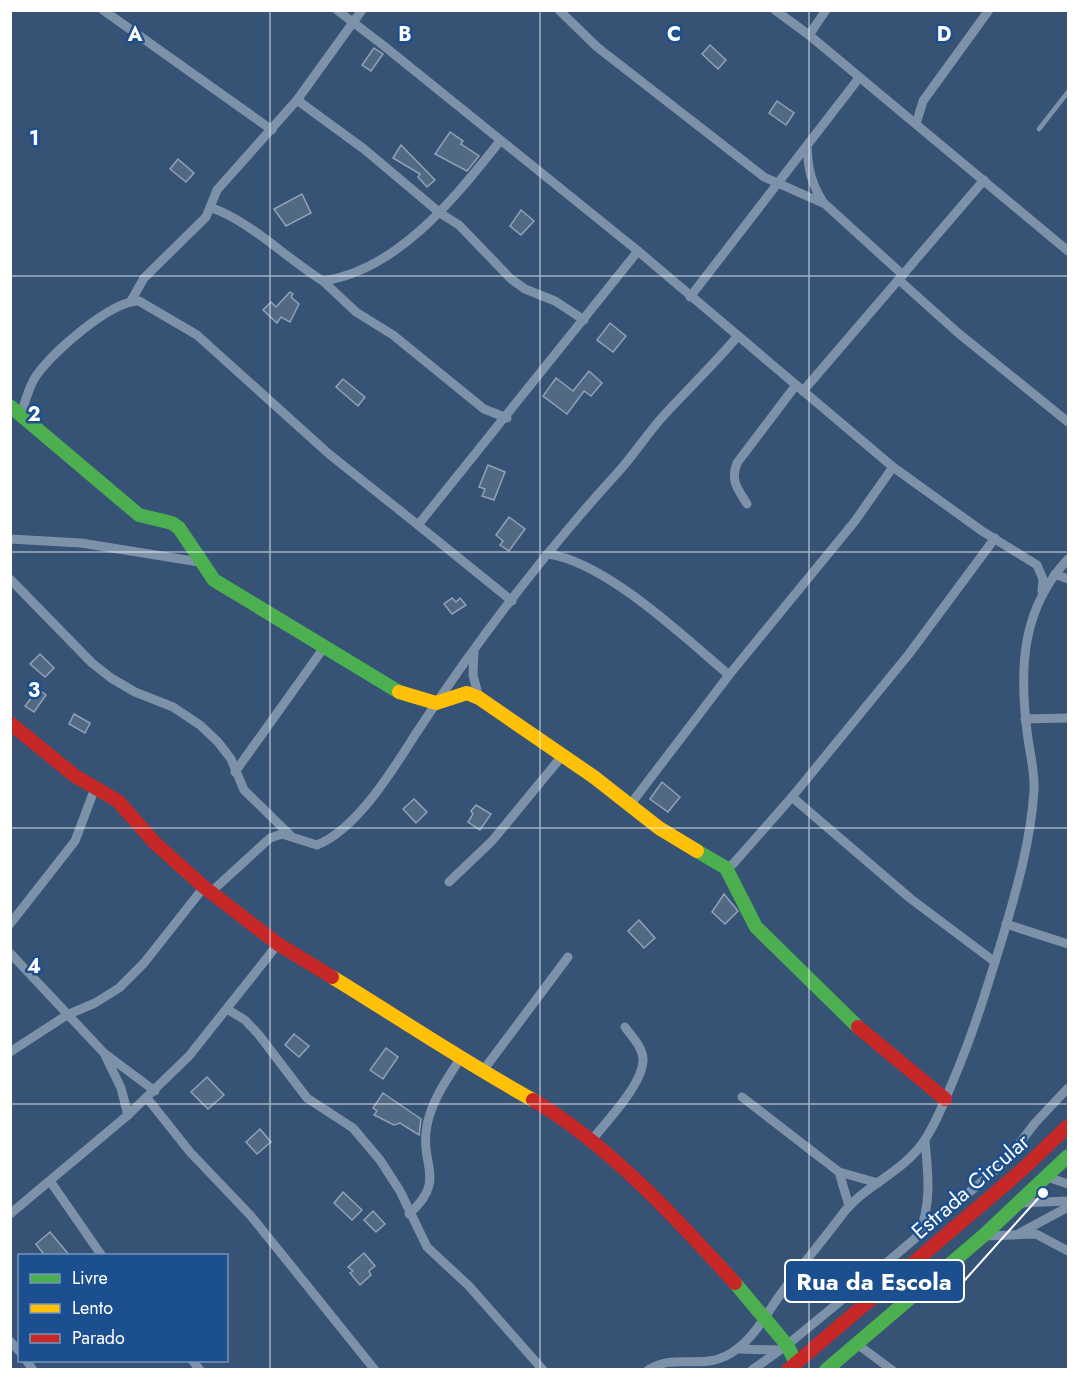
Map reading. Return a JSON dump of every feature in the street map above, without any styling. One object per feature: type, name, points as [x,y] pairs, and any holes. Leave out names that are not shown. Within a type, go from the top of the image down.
[{"type":"street","points":[[103,10],[272,130]]},
{"type":"street","points":[[337,10],[638,251],[893,467],[1038,565],[1043,579],[1041,597]]},
{"type":"street","points":[[131,301],[144,278],[206,217],[212,208],[217,190],[297,100],[351,22],[363,10]]},
{"type":"street","points":[[559,10],[597,47],[777,185],[807,194],[825,204]]},
{"type":"street","points":[[775,10],[809,35],[984,180],[1036,227],[1068,251]]},
{"type":"street","points":[[809,35],[826,10]]},
{"type":"street","points":[[916,124],[923,101],[989,10]]},
{"type":"street","points":[[690,297],[859,78]]},
{"type":"street","points":[[297,100],[364,149],[440,213],[459,225],[499,268],[525,289],[555,301],[584,320]]},
{"type":"street","points":[[324,281],[357,272],[377,261],[440,213],[500,141]]},
{"type":"street","points":[[807,147],[808,171],[813,187],[825,204],[957,332],[1068,422]]},
{"type":"street","points":[[747,504],[733,482],[733,473],[737,463],[800,388],[901,277],[984,180]]},
{"type":"street","points":[[212,208],[228,213],[281,254],[324,281],[356,312],[393,335],[484,409],[507,418]]},
{"type":"street","points":[[418,525],[507,418],[638,251]]},
{"type":"street","points":[[512,602],[328,454],[197,335],[139,301],[131,301],[96,321],[48,362],[16,410],[140,515],[147,520],[172,523],[181,530],[194,546],[199,562],[214,580],[391,688],[436,703],[454,695],[467,693],[479,699],[562,756],[659,828],[726,868],[756,927],[868,1036],[945,1099]]},
{"type":"street","points":[[10,579],[67,638],[111,678],[135,692],[172,707],[200,725],[224,751],[244,790],[290,835],[303,842],[316,845],[340,832],[388,777],[436,703],[548,554],[665,414],[710,370],[737,337]]},
{"type":"street","points":[[630,805],[729,675],[815,573],[893,467]]},
{"type":"street","points":[[726,868],[733,864],[792,797],[909,654],[995,538]]},
{"type":"street","points":[[10,539],[81,543],[199,562]]},
{"type":"street","points":[[548,554],[577,562],[609,578],[729,675]]},
{"type":"street","points":[[648,1370],[656,1365],[677,1361],[715,1362],[738,1349],[849,1206],[902,1165],[925,1141],[967,1049],[995,962],[1029,839],[1034,787],[1025,719],[1025,646],[1027,632],[1041,597],[1054,574],[1068,559]]},
{"type":"street","points":[[1054,574],[1068,579]]},
{"type":"street","points":[[235,772],[325,646]]},
{"type":"street","points":[[474,651],[473,675],[479,699]]},
{"type":"street","points":[[1025,719],[1068,718]]},
{"type":"street","points":[[10,723],[75,776],[118,801],[155,843],[207,890],[278,944],[460,1059],[548,1109],[591,1142],[685,1228],[765,1317],[792,1366]]},
{"type":"street","points":[[449,882],[492,841],[562,756]]},
{"type":"street","points":[[10,924],[75,841],[95,788]]},
{"type":"street","points":[[792,797],[911,899],[995,962]]},
{"type":"street","points":[[10,1052],[67,1015],[95,1003],[118,988],[144,963],[207,890],[270,838],[282,834],[290,835]]},
{"type":"street","points":[[1006,924],[1068,944]]},
{"type":"street","points":[[10,1214],[155,1091],[189,1056],[278,944]]},
{"type":"street","points":[[10,953],[104,1053],[155,1091]]},
{"type":"street","points":[[482,1072],[568,957]]},
{"type":"street","points":[[227,1009],[245,1020],[259,1035],[307,1098],[353,1128],[380,1160],[400,1191],[409,1214],[427,1246],[470,1286],[543,1370]]},
{"type":"street","points":[[591,1142],[635,1084],[641,1071],[643,1059],[639,1046],[625,1027]]},
{"type":"street","points":[[104,1053],[121,1088],[128,1115]]},
{"type":"street","points":[[409,1214],[429,1193],[431,1182],[427,1148],[428,1124],[439,1091],[460,1059]]},
{"type":"street","points":[[752,1370],[783,1348],[1006,1161],[1068,1088]]},
{"type":"street","points":[[742,1097],[838,1172],[878,1183]]},
{"type":"street","points":[[147,1098],[190,1152],[251,1216],[375,1370]]},
{"type":"street","name":"Estrada Circular","points":[[792,1366],[1023,1170],[1068,1126]]},
{"type":"street","points":[[918,1236],[927,1216],[929,1199],[925,1141]]},
{"type":"street","name":"Estrada Circular","points":[[826,1370],[983,1236],[1068,1156]]},
{"type":"street","points":[[838,1172],[849,1206]]},
{"type":"street","points":[[1047,1177],[1068,1184]]},
{"type":"street","points":[[50,1181],[101,1254]]},
{"type":"street","points":[[1019,1203],[1068,1201]]},
{"type":"street","points":[[1020,1233],[1068,1207]]},
{"type":"street","points":[[983,1236],[1036,1234],[1068,1251]]},
{"type":"street","points":[[856,1344],[892,1370]]},
{"type":"street","points":[[738,1349],[783,1348]]},
{"type":"street","points":[[677,1361],[694,1370]]},
{"type":"lane","points":[[1039,129],[1068,92]]},
{"type":"building","points":[[710,45],[726,60],[718,69],[702,54]]},
{"type":"building","points":[[374,48],[383,54],[371,71],[362,65]]},
{"type":"building","points":[[777,101],[794,113],[786,125],[769,113]]},
{"type":"building","points":[[450,132],[463,141],[461,144],[479,156],[467,171],[435,154]]},
{"type":"building","points":[[401,145],[435,180],[427,187],[418,177],[420,174],[393,158]]},
{"type":"building","points":[[178,159],[194,173],[186,182],[170,169]]},
{"type":"building","points":[[302,194],[311,213],[286,226],[274,209]]},
{"type":"building","points":[[521,210],[534,221],[521,235],[510,226]]},
{"type":"building","points":[[290,292],[293,294],[291,297],[299,304],[290,322],[281,317],[277,323],[263,310],[271,302],[276,307]]},
{"type":"building","points":[[610,323],[626,336],[613,352],[597,340]]},
{"type":"building","points":[[589,371],[602,383],[591,396],[584,391],[567,414],[543,396],[556,378],[573,391]]},
{"type":"building","points":[[343,379],[365,397],[358,406],[336,387]]},
{"type":"building","points":[[488,465],[505,472],[494,500],[482,496],[485,489],[479,487]]},
{"type":"building","points":[[509,517],[525,529],[509,551],[500,545],[503,541],[496,535]]},
{"type":"building","points":[[452,598],[456,602],[460,598],[466,605],[452,614],[444,604]]},
{"type":"building","points":[[40,654],[54,668],[45,677],[30,664]]},
{"type":"building","points":[[38,689],[46,695],[34,712],[25,706]]},
{"type":"building","points":[[74,714],[90,723],[85,733],[69,724]]},
{"type":"building","points":[[662,782],[680,797],[668,812],[650,799]]},
{"type":"building","points":[[414,799],[427,812],[416,823],[403,809]]},
{"type":"building","points":[[476,805],[491,814],[480,830],[468,822],[473,814],[471,811]]},
{"type":"building","points":[[724,894],[738,911],[725,924],[712,912]]},
{"type":"building","points":[[639,920],[655,938],[644,948],[628,931]]},
{"type":"building","points":[[294,1034],[309,1046],[299,1057],[285,1045]]},
{"type":"building","points":[[386,1048],[398,1057],[383,1079],[370,1070]]},
{"type":"building","points":[[207,1077],[224,1095],[208,1109],[191,1092]]},
{"type":"building","points":[[383,1093],[421,1119],[419,1135],[400,1123],[394,1125],[374,1115],[377,1111],[373,1108]]},
{"type":"building","points":[[260,1129],[271,1142],[257,1154],[246,1142]]},
{"type":"building","points":[[343,1192],[362,1210],[352,1220],[334,1203]]},
{"type":"building","points":[[373,1211],[385,1224],[376,1232],[364,1220]]},
{"type":"building","points":[[50,1232],[68,1254],[44,1254],[36,1244]]},
{"type":"building","points":[[364,1253],[375,1266],[369,1271],[371,1275],[360,1285],[350,1273],[353,1271],[348,1267]]},
{"type":"traffic: fast","points":[[10,406],[139,515],[172,523],[179,528],[214,580],[399,692]]},
{"type":"traffic: fast","points":[[697,851],[726,868],[756,927],[858,1027]]},
{"type":"traffic: fast","points":[[826,1370],[983,1236],[1068,1156]]},
{"type":"traffic: fast","points":[[735,1283],[787,1345],[796,1363]]},
{"type":"traffic: slow","points":[[399,692],[436,703],[467,693],[479,698],[594,777],[659,828],[697,851]]},
{"type":"traffic: slow","points":[[332,977],[533,1100]]},
{"type":"traffic: jam","points":[[10,723],[75,776],[118,801],[155,843],[204,887],[278,944],[332,977]]},
{"type":"traffic: jam","points":[[858,1027],[945,1099]]},
{"type":"traffic: jam","points":[[533,1100],[560,1117],[614,1160],[666,1209],[735,1283]]},
{"type":"traffic: jam","points":[[788,1370],[1022,1170],[1068,1126]]},
{"type":"place","name":"Rua da Escola","points":[[1043,1193]]}]
